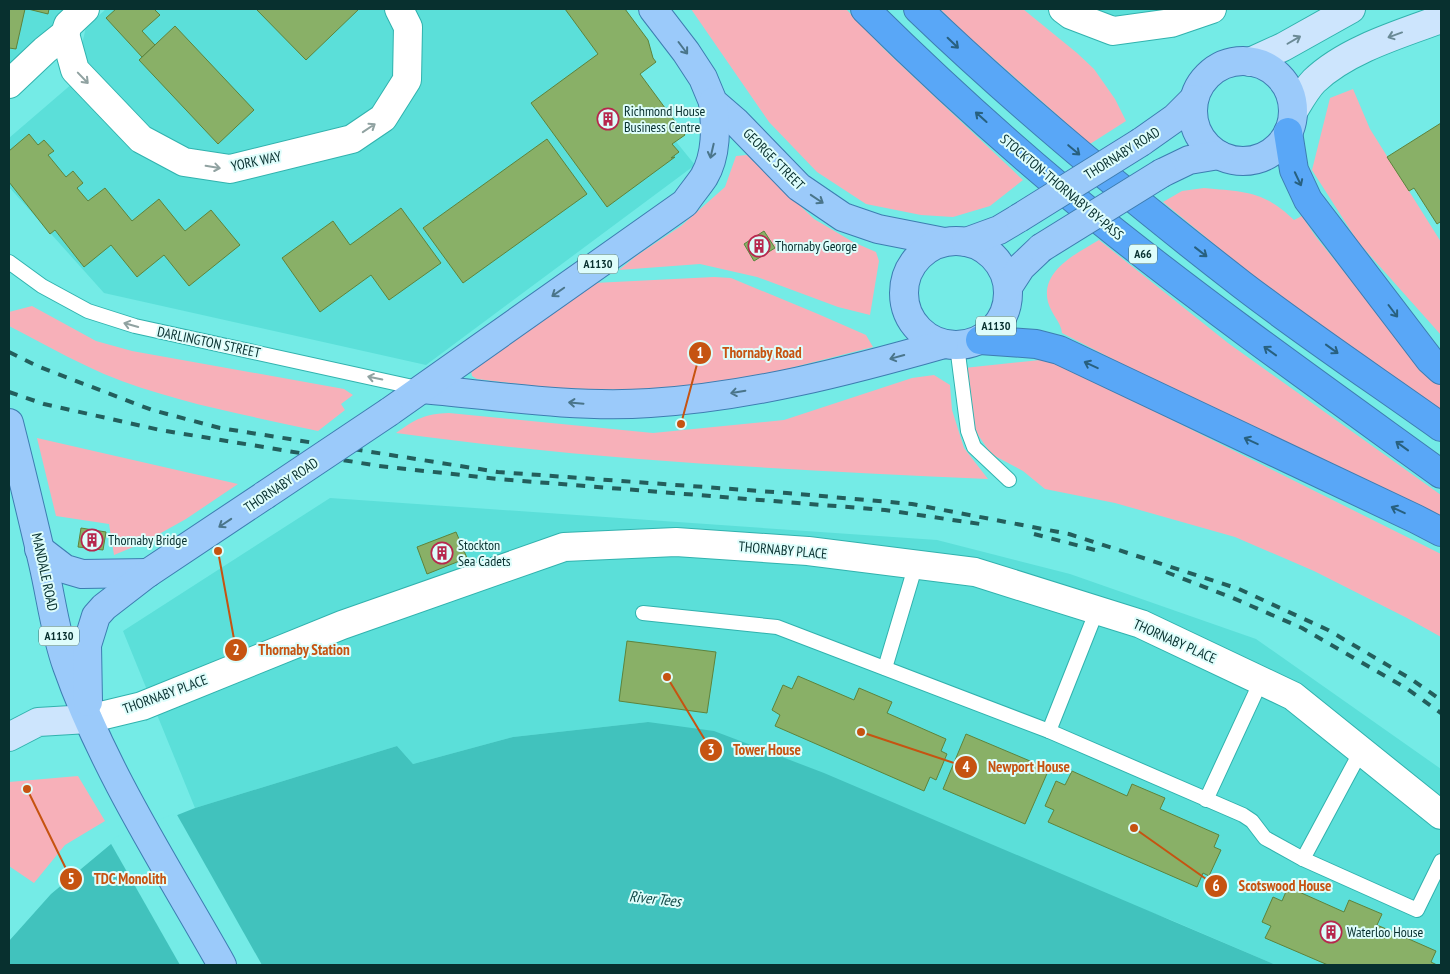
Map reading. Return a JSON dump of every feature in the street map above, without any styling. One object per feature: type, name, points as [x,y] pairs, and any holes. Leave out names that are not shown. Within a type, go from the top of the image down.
[{"type":"highway","name":"STOCKTON-THORNABY BY-PASS","points":[[865,9],[1025,156],[1116,233],[1262,344],[1441,474]]},
{"type":"highway","points":[[918,9],[969,58],[1145,209],[1243,285],[1441,427]]},
{"type":"highway","points":[[1290,122],[1294,170],[1308,200],[1424,352],[1441,370]]},
{"type":"highway","points":[[960,343],[1036,344],[1059,350],[1441,532]]},
{"type":"main road","name":"GEORGE STREET","points":[[653,9],[699,71],[713,102],[735,121],[799,186],[843,217],[878,230],[955,242]]},
{"type":"main road","points":[[1219,155],[1206,145],[1197,131],[1193,115],[1194,99],[1200,85],[1209,74],[1222,66],[1236,62],[1250,62],[1264,66],[1276,74],[1285,85],[1291,98],[1290,122]]},
{"type":"main road","name":"THORNABY ROAD","points":[[955,242],[999,230],[1141,142],[1175,118],[1194,99]]},
{"type":"main road","name":"A1130","points":[[423,389],[685,203],[705,175],[714,149],[715,120],[713,102]]},
{"type":"main road","name":"A1130","points":[[1008,288],[1021,267],[1041,248],[1162,172],[1189,160],[1219,155],[1235,161],[1251,161],[1266,155],[1280,145],[1290,122]]},
{"type":"main road","name":"A1130","points":[[423,389],[585,404],[674,401],[824,376],[960,343],[992,331],[1002,318],[1007,303],[1008,288],[1004,272],[994,258],[982,248],[955,242]]},
{"type":"main road","points":[[955,242],[928,249],[915,261],[906,276],[904,293],[906,310],[915,326],[928,338],[960,343]]},
{"type":"main road","name":"THORNABY ROAD","points":[[148,573],[332,452],[423,389]]},
{"type":"main road","name":"MANDALE ROAD","points":[[10,427],[66,665],[88,719]]},
{"type":"main road","points":[[39,549],[65,569],[82,574],[148,573]]},
{"type":"main road","name":"A1130","points":[[148,573],[104,607],[96,616],[87,645],[88,719],[121,787],[222,965]]},
{"type":"street","points":[[9,84],[45,50],[66,34],[68,25],[85,9]]},
{"type":"street","name":"YORK WAY","points":[[66,34],[75,70],[141,139],[184,162],[230,169],[352,139],[383,118],[408,80],[408,27],[399,9]]},
{"type":"street","points":[[1062,9],[1071,15],[1113,31],[1172,23],[1212,9]]},
{"type":"street","points":[[1250,62],[1283,47],[1351,9]]},
{"type":"street","points":[[1290,122],[1313,82],[1332,65],[1388,38],[1441,19]]},
{"type":"street","name":"THORNABY PLACE","points":[[88,719],[142,706],[342,625],[564,547],[676,542],[808,551],[975,572],[1141,624],[1293,696],[1441,815]]},
{"type":"street","points":[[9,737],[38,722],[88,719]]},
{"type":"lane","name":"DARLINGTON STREET","points":[[9,262],[42,286],[88,311],[135,326],[423,389]]},
{"type":"lane","points":[[960,343],[968,431],[974,447],[1009,480]]},
{"type":"lane","points":[[885,668],[916,564]]},
{"type":"lane","points":[[1049,731],[1098,610]]},
{"type":"lane","points":[[643,614],[777,627],[885,668],[1049,731],[1243,815],[1252,821],[1265,838],[1303,859],[1417,910],[1441,861]]},
{"type":"lane","points":[[1206,800],[1261,681]]},
{"type":"lane","points":[[1303,859],[1361,751]]},
{"type":"shaded area","points":[[9,9],[76,9],[9,71]]},
{"type":"shaded area","points":[[106,9],[568,9],[695,165],[426,365],[104,293],[9,187],[9,138],[73,83],[86,27]]},
{"type":"shaded area","points":[[691,9],[846,9],[883,48],[1023,180],[990,206],[953,217],[921,215],[866,204],[817,172],[769,122]]},
{"type":"shaded area","points":[[940,9],[1023,9],[1094,69],[1115,99],[1126,121],[1090,144],[961,30]]},
{"type":"shaded area","points":[[1063,9],[1196,9],[1113,31]]},
{"type":"shaded area","points":[[1353,89],[1370,129],[1441,242],[1441,335],[1358,242],[1312,170],[1330,98]]},
{"type":"shaded area","points":[[747,155],[814,219],[853,242],[876,252],[879,261],[870,315],[838,307],[757,277],[700,264],[619,270],[636,256],[681,226],[725,187],[736,156]],"holes":[[[764,231],[775,248],[754,261],[744,244]]]},
{"type":"shaded area","points":[[1204,188],[1252,194],[1272,203],[1294,220],[1302,216],[1316,237],[1407,349],[1441,386],[1441,412],[1323,328],[1242,267],[1163,202],[1182,191]]},
{"type":"shaded area","points":[[1099,240],[1228,343],[1441,495],[1441,528],[1062,333],[1048,302],[1047,291],[1050,281],[1063,264]]},
{"type":"shaded area","points":[[714,277],[731,278],[866,335],[873,347],[767,374],[687,387],[623,390],[553,388],[477,379],[472,376],[471,370],[594,283]]},
{"type":"shaded area","points":[[32,306],[96,341],[132,351],[344,389],[353,395],[341,404],[345,410],[318,431],[183,400],[104,374],[9,326],[9,312]]},
{"type":"shaded area","points":[[1050,359],[1441,554],[1441,637],[1314,571],[1235,537],[1115,503],[1045,489],[1023,471],[991,454],[972,426],[964,368]]},
{"type":"shaded area","points":[[934,375],[950,385],[952,410],[964,448],[988,479],[691,463],[543,450],[396,433],[421,418],[449,413],[653,433],[784,420],[912,378]]},
{"type":"shaded area","points":[[37,438],[238,484],[186,519],[143,543],[114,555],[109,524],[56,516]]},
{"type":"shaded area","points":[[330,498],[937,540],[1070,574],[1256,639],[1441,769],[1441,965],[1276,965],[1171,920],[648,722],[513,737],[413,764],[397,746],[195,808],[123,631]]},
{"type":"shaded area","points":[[78,776],[105,821],[65,845],[34,883],[9,866],[9,782]]},
{"type":"water","name":"River Tees","points":[[648,722],[714,731],[824,773],[1276,965],[9,965],[9,941],[51,894],[117,839],[195,808],[397,746],[413,764],[513,737]]},
{"type":"pier","points":[[176,813],[262,965],[180,965],[110,842],[116,837]]},
{"type":"building","points":[[9,9],[25,9],[16,49],[9,48]]},
{"type":"building","points":[[28,9],[49,9],[48,14]]},
{"type":"building","points":[[116,9],[154,9],[160,15],[142,31],[155,45],[142,57],[106,18]]},
{"type":"building","points":[[256,9],[359,9],[306,60]]},
{"type":"building","name":"Richmond House Business Centre","points":[[565,9],[625,9],[648,40],[656,62],[640,74],[685,135],[672,144],[679,152],[671,158],[675,157],[607,207],[531,103],[598,54]]},
{"type":"building","points":[[175,26],[254,110],[218,144],[139,60]]},
{"type":"building","points":[[1441,123],[1441,224],[1440,222],[1437,224],[1414,188],[1409,191],[1387,157]]},
{"type":"building","points":[[29,134],[38,145],[44,140],[54,151],[48,155],[66,177],[73,171],[83,183],[77,188],[88,201],[105,188],[132,221],[159,199],[185,231],[211,210],[240,245],[189,286],[164,255],[137,277],[111,245],[84,267],[55,230],[50,234],[9,182],[9,151]]},
{"type":"building","points":[[547,139],[587,194],[463,283],[423,228]]},
{"type":"building","points":[[401,208],[441,263],[389,300],[371,275],[320,312],[282,258],[333,221],[350,245]]},
{"type":"building","name":"Thornaby George","points":[[764,231],[775,248],[754,261],[744,244]]},
{"type":"building","name":"Thornaby Bridge","points":[[81,528],[106,532],[103,550],[78,547]]},
{"type":"building","name":"Stockton Sea Cadets","points":[[456,532],[467,558],[427,574],[417,547]]},
{"type":"building","points":[[627,641],[716,652],[707,713],[619,701]]},
{"type":"building","points":[[798,676],[854,700],[859,688],[892,702],[887,713],[946,739],[941,751],[947,754],[936,780],[930,777],[924,791],[775,726],[780,715],[772,710],[783,685],[792,689]]},
{"type":"building","points":[[966,734],[1049,769],[1025,824],[943,789]]},
{"type":"building","points":[[1072,771],[1127,796],[1132,784],[1165,798],[1160,809],[1219,835],[1214,847],[1221,850],[1209,876],[1203,873],[1197,887],[1048,822],[1054,810],[1045,806],[1056,781],[1065,785]]},
{"type":"building","name":"Waterloo House","points":[[1288,887],[1344,912],[1349,900],[1382,914],[1377,925],[1436,951],[1431,962],[1437,965],[1328,965],[1265,938],[1271,926],[1262,922],[1273,897],[1282,901]]},
{"type":"railway","points":[[9,352],[37,366],[152,410],[220,428],[498,472],[912,504],[1069,534],[1239,589],[1328,630],[1411,679],[1441,700]]},
{"type":"railway","points":[[9,392],[44,404],[160,430],[379,466],[498,479],[885,510],[980,524]]},
{"type":"railway","points":[[1034,534],[1095,550]]},
{"type":"railway","points":[[1166,572],[1302,628],[1406,688],[1441,713]]},
{"type":"place","name":"Richmond House Business Centre","points":[[608,119]]},
{"type":"place","name":"Thornaby George","points":[[759,246]]},
{"type":"place","name":"Thornaby Road","points":[[681,424]]},
{"type":"place","name":"Thornaby Bridge","points":[[92,540]]},
{"type":"place","name":"Thornaby Station","points":[[218,551]]},
{"type":"place","name":"Stockton Sea Cadets","points":[[442,553]]},
{"type":"place","name":"Tower House","points":[[667,677]]},
{"type":"place","name":"Newport House","points":[[861,732]]},
{"type":"place","name":"TDC Monolith","points":[[27,789]]},
{"type":"place","name":"Scotswood House","points":[[1134,828]]},
{"type":"place","name":"Waterloo House","points":[[1331,932]]}]
